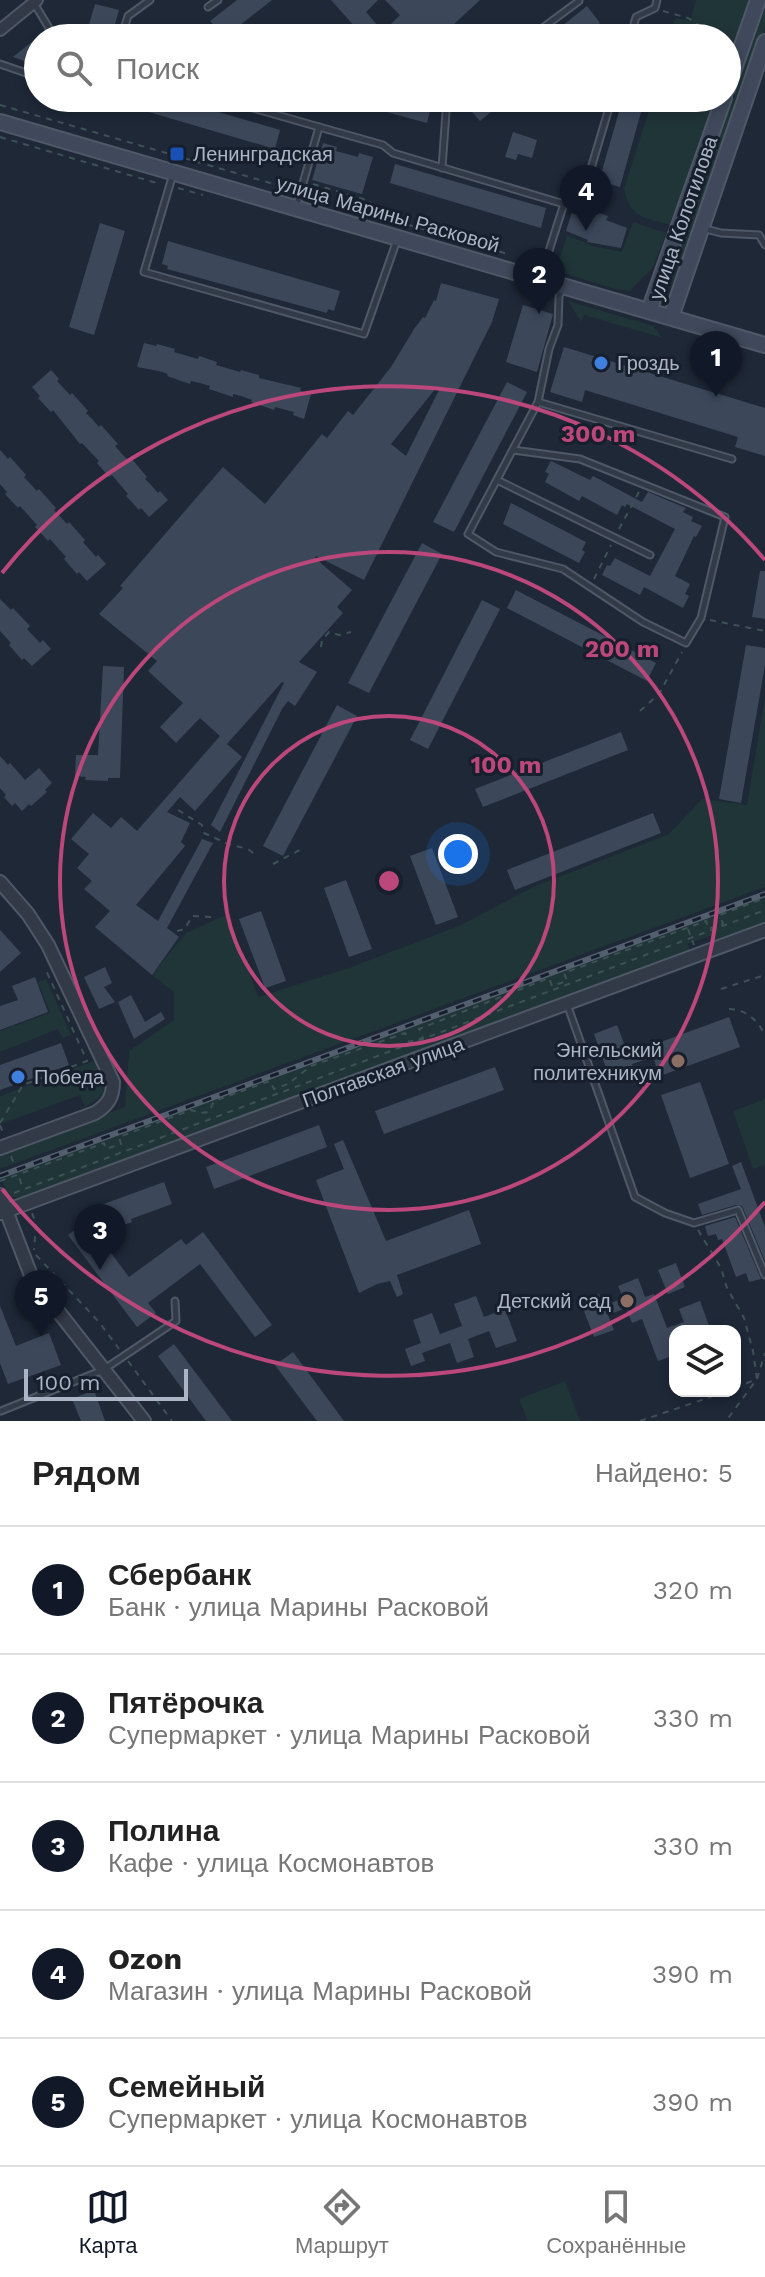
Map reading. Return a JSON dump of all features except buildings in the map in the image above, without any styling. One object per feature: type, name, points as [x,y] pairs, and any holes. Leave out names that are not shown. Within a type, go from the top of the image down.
[{"type":"main road","points":[[741,49],[758,0]]},
{"type":"main road","name":"улица Колотилова","points":[[671,317],[762,60],[765,42]]},
{"type":"main road","name":"улица Колотилова","points":[[649,311],[719,112]]},
{"type":"main road","name":"улица Марины Расковой","points":[[0,122],[765,345]]},
{"type":"street","points":[[0,30],[35,1]]},
{"type":"street","points":[[0,882],[28,914],[48,945],[113,1082],[113,1093],[105,1107],[95,1113],[4,1146]]},
{"type":"street","name":"Полтавская улица","points":[[2,1204],[567,1004],[765,930]]},
{"type":"street","points":[[2,1204],[32,1278],[144,1421]]},
{"type":"lane","points":[[125,24],[128,16],[150,0]]},
{"type":"lane","points":[[208,7],[218,0]]},
{"type":"lane","points":[[634,24],[636,17],[655,8],[657,0]]},
{"type":"lane","points":[[35,1],[46,24]]},
{"type":"lane","points":[[548,24],[579,1]]},
{"type":"lane","points":[[0,64],[24,72]]},
{"type":"lane","points":[[267,112],[383,145],[393,153],[564,204]]},
{"type":"lane","points":[[442,168],[445,112]]},
{"type":"lane","points":[[540,280],[569,188],[589,175],[608,112]]},
{"type":"lane","points":[[296,208],[319,127]]},
{"type":"lane","points":[[173,173],[144,272],[364,334],[398,238]]},
{"type":"lane","points":[[701,228],[721,233],[759,235],[765,245]]},
{"type":"lane","points":[[513,450],[580,459],[725,517],[701,618],[686,643],[643,622],[563,569],[496,552],[468,534],[538,402],[549,349],[558,325],[559,296],[563,286]]},
{"type":"lane","points":[[538,402],[732,459]]},
{"type":"lane","points":[[497,480],[650,555]]},
{"type":"lane","points":[[567,1004],[635,1197],[665,1213],[694,1223],[738,1210],[765,1275]]},
{"type":"lane","points":[[1,1411],[103,1370],[176,1321],[175,1301]]},
{"type":"path","points":[[655,8],[697,24]]},
{"type":"path","points":[[0,105],[24,112]]},
{"type":"path","points":[[24,112],[291,189],[312,184],[370,201],[375,215],[511,255]]},
{"type":"path","points":[[701,618],[765,631]]},
{"type":"path","points":[[321,647],[322,640],[329,632],[339,635],[351,632]]},
{"type":"path","points":[[640,711],[659,694],[686,643]]},
{"type":"path","points":[[178,810],[202,825],[204,833],[248,849],[257,856]]},
{"type":"path","points":[[273,864],[300,850]]},
{"type":"path","points":[[0,1181],[104,1143],[106,1149],[121,1144],[119,1137],[191,1110],[209,1112],[214,1101],[270,1081],[274,1089],[288,1084],[311,1066],[405,1033],[409,1042],[423,1038],[419,1029],[549,978],[552,986],[567,981],[564,973],[706,921],[708,929],[723,924],[720,915],[765,898]]},
{"type":"path","points":[[2,1204],[765,910]]},
{"type":"path","points":[[177,931],[185,929],[192,916],[212,917]]},
{"type":"path","points":[[688,928],[691,938]]},
{"type":"path","points":[[43,964],[87,1061],[23,1085],[0,1124],[4,1146],[36,1224],[34,1253],[99,1322],[172,1421]]},
{"type":"path","points":[[721,989],[765,975]]},
{"type":"path","points":[[729,1009],[740,1009],[761,1025],[765,1036]]},
{"type":"path","points":[[694,1223],[721,1268],[727,1288],[744,1318],[757,1379]]},
{"type":"path","points":[[726,1421],[757,1379],[765,1353]]},
{"type":"path","points":[[741,1386],[757,1379]]},
{"type":"path","points":[[640,1421],[710,1397]]},
{"type":"green space","points":[[696,0],[749,0],[741,24],[674,24],[675,18],[690,21]]},
{"type":"green space","points":[[765,8],[765,28],[741,97],[741,76]]},
{"type":"green space","points":[[649,112],[710,112],[670,225],[640,215],[630,206],[624,189]]},
{"type":"green space","points":[[728,112],[736,112],[682,268],[670,287],[675,264]]},
{"type":"green space","points":[[633,222],[666,233],[653,267],[630,291],[556,271],[567,235],[593,246],[622,252]]},
{"type":"green space","points":[[568,301],[653,326],[663,338],[584,315],[581,322]]},
{"type":"green space","points":[[765,697],[765,887],[0,1169],[0,1155],[3,1152],[125,1107],[129,1051],[174,1020],[174,992],[152,975],[186,933],[228,914],[258,997],[349,968],[461,925],[533,887],[669,834],[702,799],[747,805]]},
{"type":"green space","points":[[765,894],[765,924],[713,944],[710,936],[688,944],[690,952],[19,1198],[9,1197],[1,1178]]},
{"type":"green space","points":[[46,979],[71,1035],[63,1038],[58,1029],[0,1052],[0,1031],[50,1013],[38,982]]},
{"type":"green space","points":[[97,1060],[104,1088],[93,1102],[85,1107],[80,1095],[0,1122],[0,1096]]},
{"type":"green space","points":[[765,1099],[765,1165],[753,1169],[733,1111]]},
{"type":"green space","points":[[565,1381],[580,1421],[528,1421],[519,1399]]},
{"type":"railway","points":[[0,1176],[765,894]]},
{"type":"place","name":"Ленинградская","points":[[177,154]]},
{"type":"place","name":"Ozon","points":[[586,231]]},
{"type":"place","name":"Пятёрочка","points":[[539,314]]},
{"type":"place","name":"Гроздь","points":[[601,363]]},
{"type":"place","name":"Сбербанк","points":[[716,397]]},
{"type":"place","name":"Энгельский политехникум","points":[[678,1061]]},
{"type":"place","name":"Победа","points":[[18,1077]]},
{"type":"place","name":"Полина","points":[[100,1270]]},
{"type":"place","name":"Детский сад","points":[[627,1301]]},
{"type":"place","name":"Семейный","points":[[41,1336]]}]
